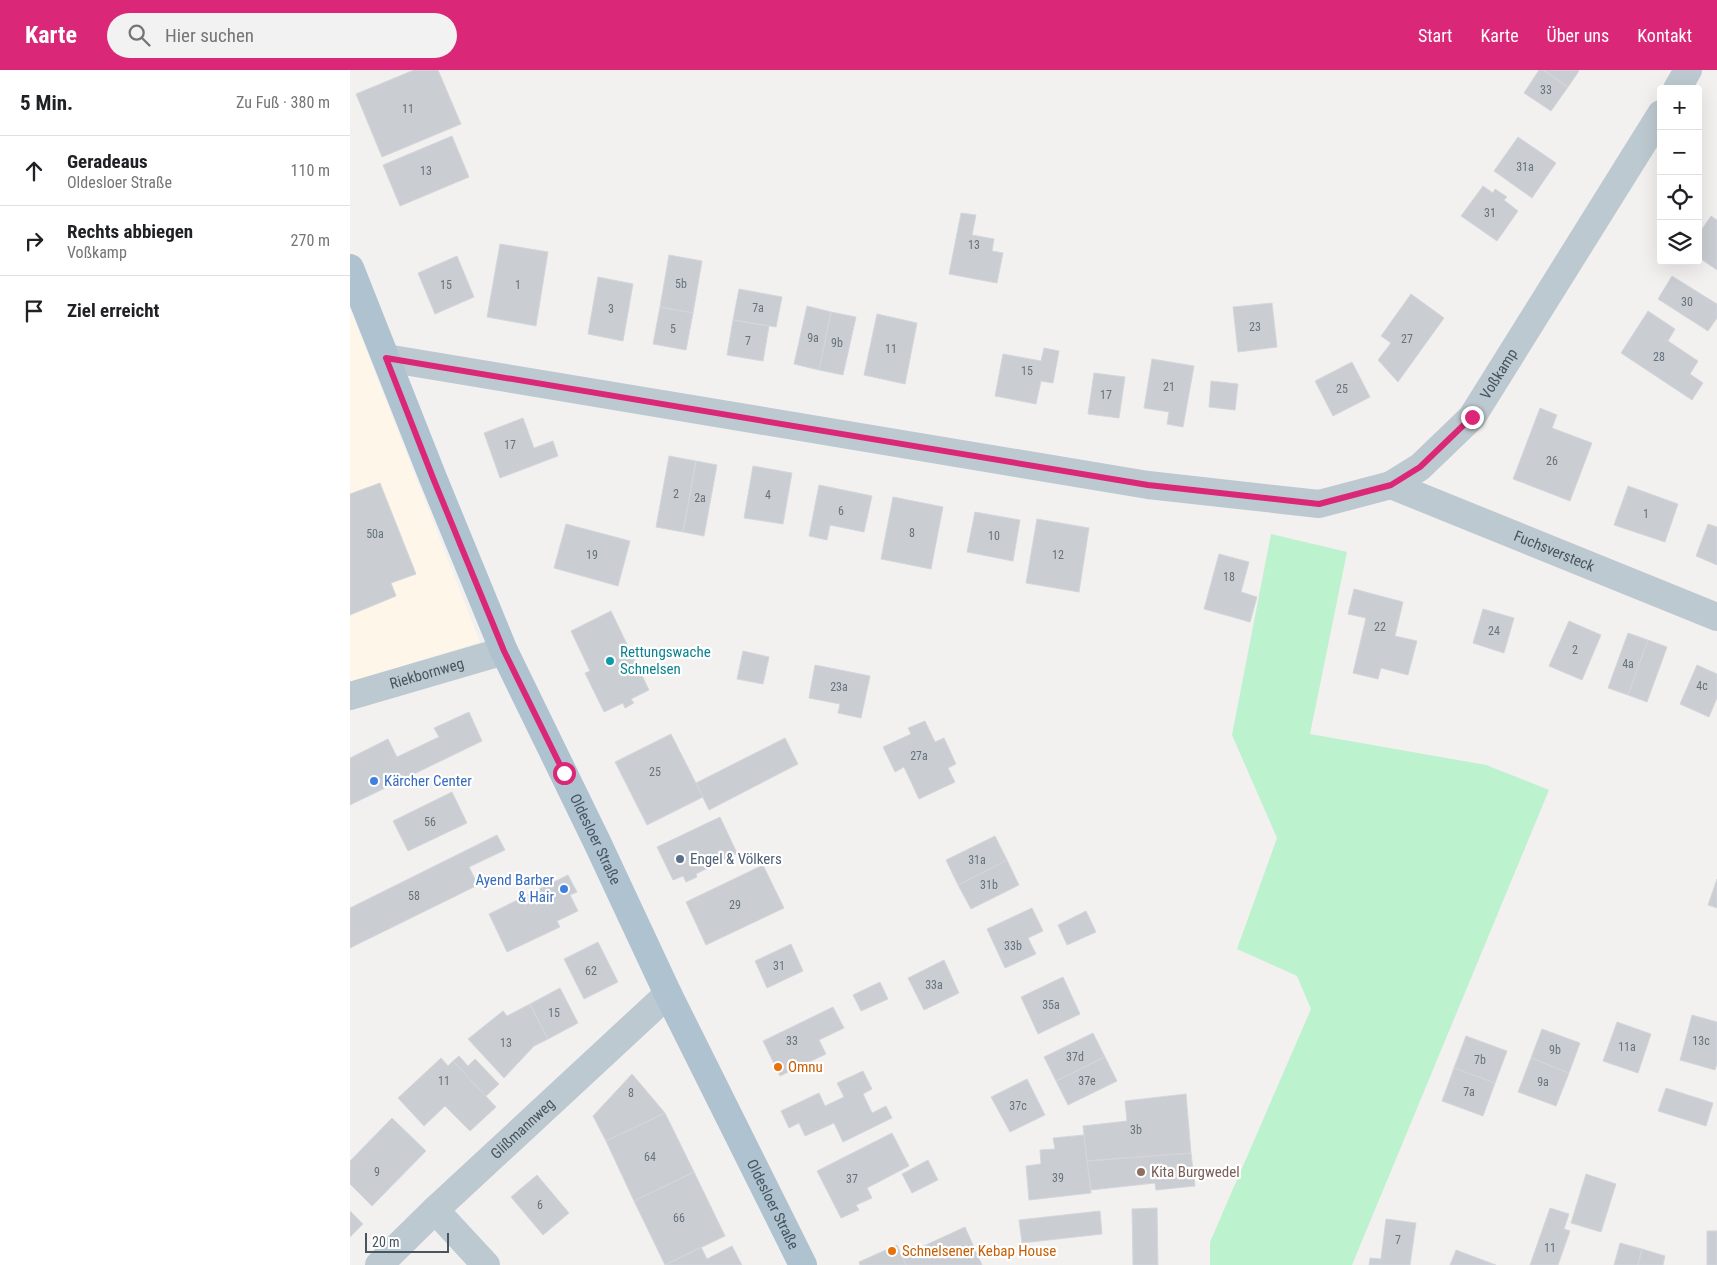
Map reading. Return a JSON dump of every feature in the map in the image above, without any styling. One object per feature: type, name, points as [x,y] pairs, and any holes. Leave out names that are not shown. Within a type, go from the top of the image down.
[{"type":"main road","name":"Oldesloer Straße","points":[[350,268],[504,651],[597,842],[668,994],[803,1265]]},
{"type":"street","points":[[1679,85],[1688,70]]},
{"type":"street","name":"Voßkamp","points":[[386,358],[1148,485],[1319,504],[1391,485],[1420,467],[1472,417],[1657,120]]},
{"type":"street","name":"Fuchsversteck","points":[[1391,485],[1717,617]]},
{"type":"street","name":"Riekbornweg","points":[[350,696],[504,651]]},
{"type":"street","name":"Glißmannweg","points":[[379,1265],[435,1210],[668,994]]},
{"type":"street","points":[[435,1210],[486,1265]]},
{"type":"shaded area","points":[[350,308],[480,642],[350,682]]},
{"type":"green space","points":[[1271,534],[1347,552],[1310,734],[1486,765],[1549,790],[1352,1265],[1210,1265],[1210,1242],[1311,1009],[1297,976],[1237,949],[1277,838],[1232,735]]},
{"type":"building","points":[[414,70],[438,70],[461,124],[382,157],[356,94]]},
{"type":"building","points":[[1539,70],[1543,70],[1568,87],[1551,111],[1524,93]]},
{"type":"building","points":[[1543,70],[1578,70],[1579,71],[1568,87]]},
{"type":"building","points":[[452,136],[469,177],[400,206],[383,165]]},
{"type":"building","points":[[1518,137],[1556,163],[1532,198],[1494,171]]},
{"type":"building","points":[[1483,186],[1493,193],[1495,189],[1507,197],[1504,200],[1518,211],[1497,241],[1461,216]]},
{"type":"building","points":[[961,213],[976,215],[972,235],[994,239],[992,251],[1003,253],[997,283],[949,274]]},
{"type":"building","points":[[1711,216],[1717,220],[1717,270],[1702,260],[1702,229]]},
{"type":"building","points":[[500,244],[548,252],[536,326],[487,317]]},
{"type":"building","points":[[669,255],[702,261],[693,313],[660,307]]},
{"type":"building","points":[[457,256],[474,297],[435,314],[418,273]]},
{"type":"building","points":[[1672,276],[1717,304],[1717,318],[1708,331],[1658,299]]},
{"type":"building","points":[[598,277],[633,284],[623,341],[588,334]]},
{"type":"building","points":[[739,289],[782,297],[776,327],[733,320]]},
{"type":"building","points":[[1411,294],[1444,318],[1398,382],[1378,360],[1391,343],[1381,336]]},
{"type":"building","points":[[1272,303],[1277,347],[1238,352],[1233,307]]},
{"type":"building","points":[[807,306],[831,312],[819,370],[794,364]]},
{"type":"building","points":[[660,307],[693,313],[686,350],[653,344]]},
{"type":"building","points":[[1648,311],[1675,329],[1668,341],[1698,361],[1690,374],[1703,383],[1692,400],[1621,353]]},
{"type":"building","points":[[831,312],[856,317],[843,375],[819,370]]},
{"type":"building","points":[[877,314],[917,323],[905,384],[864,375]]},
{"type":"building","points":[[733,320],[769,326],[763,361],[727,355]]},
{"type":"building","points":[[1044,348],[1059,351],[1053,383],[1041,381],[1036,404],[995,396],[1003,354],[1041,361]]},
{"type":"building","points":[[1152,359],[1194,366],[1183,427],[1167,424],[1169,412],[1144,408]]},
{"type":"building","points":[[1352,362],[1370,397],[1333,416],[1315,381]]},
{"type":"building","points":[[1094,373],[1125,377],[1119,418],[1088,414]]},
{"type":"building","points":[[1211,381],[1238,384],[1235,410],[1209,407]]},
{"type":"building","points":[[1540,408],[1557,415],[1552,428],[1592,443],[1570,501],[1513,479]]},
{"type":"building","points":[[523,418],[534,448],[553,441],[558,456],[500,478],[484,433]]},
{"type":"building","points":[[669,456],[696,461],[683,532],[656,527]]},
{"type":"building","points":[[696,461],[717,465],[704,536],[683,532]]},
{"type":"building","points":[[753,466],[792,473],[783,524],[744,518]]},
{"type":"building","points":[[380,483],[416,574],[391,583],[396,596],[350,615],[350,494]]},
{"type":"building","points":[[819,485],[872,496],[864,532],[830,525],[827,540],[809,536]]},
{"type":"building","points":[[1628,486],[1678,504],[1665,542],[1614,525]]},
{"type":"building","points":[[893,497],[943,507],[931,569],[881,559]]},
{"type":"building","points":[[975,512],[1020,520],[1013,561],[967,552]]},
{"type":"building","points":[[1037,519],[1089,528],[1079,592],[1026,583]]},
{"type":"building","points":[[566,524],[630,541],[618,586],[554,568]]},
{"type":"building","points":[[1708,524],[1717,527],[1717,565],[1696,556]]},
{"type":"building","points":[[1219,554],[1249,562],[1241,592],[1257,597],[1250,622],[1204,609]]},
{"type":"building","points":[[1354,589],[1403,602],[1395,636],[1417,641],[1408,675],[1381,668],[1378,679],[1353,673],[1366,618],[1348,614]]},
{"type":"building","points":[[1483,609],[1514,618],[1504,653],[1473,643]]},
{"type":"building","name":"Rettungswache Schnelsen","points":[[611,611],[649,690],[631,699],[634,703],[625,708],[623,703],[604,712],[585,673],[590,671],[571,631]]},
{"type":"building","points":[[1569,621],[1601,635],[1582,680],[1549,666]]},
{"type":"building","points":[[1628,633],[1648,640],[1628,695],[1608,688]]},
{"type":"building","points":[[1648,640],[1667,647],[1647,702],[1628,695]]},
{"type":"building","points":[[743,651],[769,657],[763,684],[737,679]]},
{"type":"building","points":[[815,665],[870,676],[861,718],[838,713],[840,704],[809,698]]},
{"type":"building","points":[[1697,665],[1717,674],[1717,698],[1709,717],[1680,704]]},
{"type":"building","name":"Kärcher Center","points":[[469,712],[482,741],[350,805],[350,758],[388,739],[397,757],[439,737],[434,728]]},
{"type":"building","points":[[925,721],[935,742],[944,738],[956,764],[948,768],[955,782],[919,799],[904,767],[895,772],[883,747],[911,734],[908,728]]},
{"type":"building","points":[[671,734],[703,797],[647,825],[615,762]]},
{"type":"building","points":[[785,738],[798,764],[709,810],[696,783]]},
{"type":"building","points":[[452,792],[467,823],[408,851],[393,821]]},
{"type":"building","points":[[720,817],[737,853],[696,874],[697,877],[686,882],[683,876],[673,880],[657,847]]},
{"type":"building","points":[[497,835],[505,850],[469,867],[478,885],[350,948],[350,908]]},
{"type":"building","points":[[995,836],[1007,860],[958,885],[946,860]]},
{"type":"building","points":[[1007,860],[1019,885],[971,909],[958,885]]},
{"type":"building","points":[[763,865],[784,908],[706,945],[686,902]]},
{"type":"building","points":[[568,875],[577,892],[570,895],[578,911],[557,921],[560,927],[507,952],[489,914]]},
{"type":"building","points":[[1717,879],[1717,908],[1708,905]]},
{"type":"building","points":[[1032,908],[1043,931],[1028,938],[1036,954],[1005,968],[987,929]]},
{"type":"building","points":[[1086,911],[1096,932],[1067,945],[1058,925]]},
{"type":"building","points":[[598,942],[618,982],[584,999],[564,959]]},
{"type":"building","points":[[791,944],[803,971],[767,988],[755,961]]},
{"type":"building","points":[[944,960],[959,993],[924,1010],[908,978]]},
{"type":"building","points":[[1063,977],[1080,1014],[1038,1034],[1021,997]]},
{"type":"building","points":[[880,982],[888,999],[861,1011],[853,995]]},
{"type":"building","points":[[560,988],[578,1023],[548,1039],[530,1004]]},
{"type":"building","points":[[530,1004],[548,1039],[534,1046],[504,1078],[468,1039],[503,1011],[507,1016]]},
{"type":"building","points":[[833,1007],[844,1028],[819,1040],[826,1054],[780,1076],[763,1041]]},
{"type":"building","points":[[1692,1015],[1717,1022],[1717,1064],[1715,1070],[1680,1060]]},
{"type":"building","points":[[1617,1022],[1651,1034],[1638,1073],[1603,1061]]},
{"type":"building","points":[[1542,1029],[1580,1043],[1569,1073],[1531,1058]]},
{"type":"building","points":[[1093,1033],[1105,1057],[1056,1081],[1044,1057]]},
{"type":"building","points":[[1466,1036],[1507,1051],[1495,1083],[1454,1068]]},
{"type":"building","points":[[459,1056],[468,1066],[475,1059],[499,1084],[486,1096],[453,1061]]},
{"type":"building","points":[[1105,1057],[1117,1081],[1068,1105],[1056,1081]]},
{"type":"building","points":[[441,1058],[448,1066],[453,1061],[496,1107],[470,1131],[445,1106],[424,1126],[398,1098]]},
{"type":"building","points":[[1531,1058],[1569,1073],[1556,1106],[1518,1092]]},
{"type":"building","points":[[1454,1068],[1495,1083],[1483,1116],[1442,1101]]},
{"type":"building","points":[[863,1071],[872,1089],[863,1094],[872,1113],[886,1106],[892,1118],[843,1142],[834,1123],[805,1136],[799,1123],[789,1128],[781,1111],[819,1093],[825,1106],[844,1097],[837,1083]]},
{"type":"building","points":[[632,1074],[665,1113],[606,1141],[593,1116]]},
{"type":"building","points":[[1027,1079],[1045,1115],[1010,1132],[991,1097]]},
{"type":"building","points":[[1666,1088],[1713,1103],[1706,1126],[1658,1111]]},
{"type":"building","points":[[1186,1094],[1191,1153],[1087,1161],[1083,1126],[1127,1121],[1125,1101]]},
{"type":"building","points":[[665,1113],[694,1172],[634,1201],[606,1141]]},
{"type":"building","points":[[392,1118],[426,1151],[372,1206],[350,1184],[350,1161]]},
{"type":"building","points":[[892,1133],[909,1166],[867,1188],[872,1198],[856,1205],[859,1210],[841,1218],[817,1171]]},
{"type":"building","points":[[1084,1135],[1091,1193],[1029,1200],[1026,1166],[1041,1164],[1040,1150],[1055,1149],[1053,1138]]},
{"type":"building","name":"Kita Burgwedel","points":[[1191,1153],[1195,1186],[1156,1190],[1155,1183],[1091,1190],[1087,1161]]},
{"type":"building","points":[[928,1160],[938,1180],[912,1193],[902,1174]]},
{"type":"building","points":[[694,1172],[725,1236],[665,1265],[634,1201]]},
{"type":"building","points":[[1586,1174],[1616,1184],[1601,1232],[1571,1223]]},
{"type":"building","points":[[537,1175],[569,1213],[543,1235],[511,1197]]},
{"type":"building","points":[[1157,1208],[1158,1265],[1133,1265],[1132,1209]]},
{"type":"building","points":[[1550,1208],[1569,1214],[1564,1229],[1570,1231],[1558,1265],[1530,1265]]},
{"type":"building","points":[[350,1211],[363,1224],[350,1237]]},
{"type":"building","points":[[1100,1211],[1102,1234],[1022,1243],[1019,1220]]},
{"type":"building","points":[[1386,1219],[1416,1223],[1410,1265],[1369,1265],[1370,1258],[1381,1259]]},
{"type":"building","points":[[965,1227],[982,1265],[906,1265],[902,1256]]},
{"type":"building","points":[[1707,1231],[1717,1231],[1717,1265],[1707,1265]]},
{"type":"building","points":[[1620,1243],[1642,1249],[1638,1265],[1614,1265]]},
{"type":"building","name":"Schnelsener Kebap House","points":[[897,1245],[906,1265],[860,1265],[859,1262]]},
{"type":"building","points":[[732,1246],[742,1265],[665,1265],[701,1247],[707,1259]]},
{"type":"building","points":[[1642,1249],[1665,1256],[1663,1265],[1638,1265]]},
{"type":"building","points":[[1456,1250],[1496,1265],[1450,1265]]},
{"type":"place","name":"Rettungswache Schnelsen","points":[[610,661]]},
{"type":"place","name":"Kärcher Center","points":[[374,781]]},
{"type":"place","name":"Engel & Völkers","points":[[680,859]]},
{"type":"place","name":"Ayend Barber & Hair","points":[[564,889]]},
{"type":"place","name":"Omnu","points":[[778,1067]]},
{"type":"place","name":"Kita Burgwedel","points":[[1141,1172]]},
{"type":"place","name":"Schnelsener Kebap House","points":[[892,1251]]},
{"type":"route","points":[[564,773],[504,651],[386,358],[1148,485],[1319,504],[1391,485],[1420,467],[1472,417]]}]
